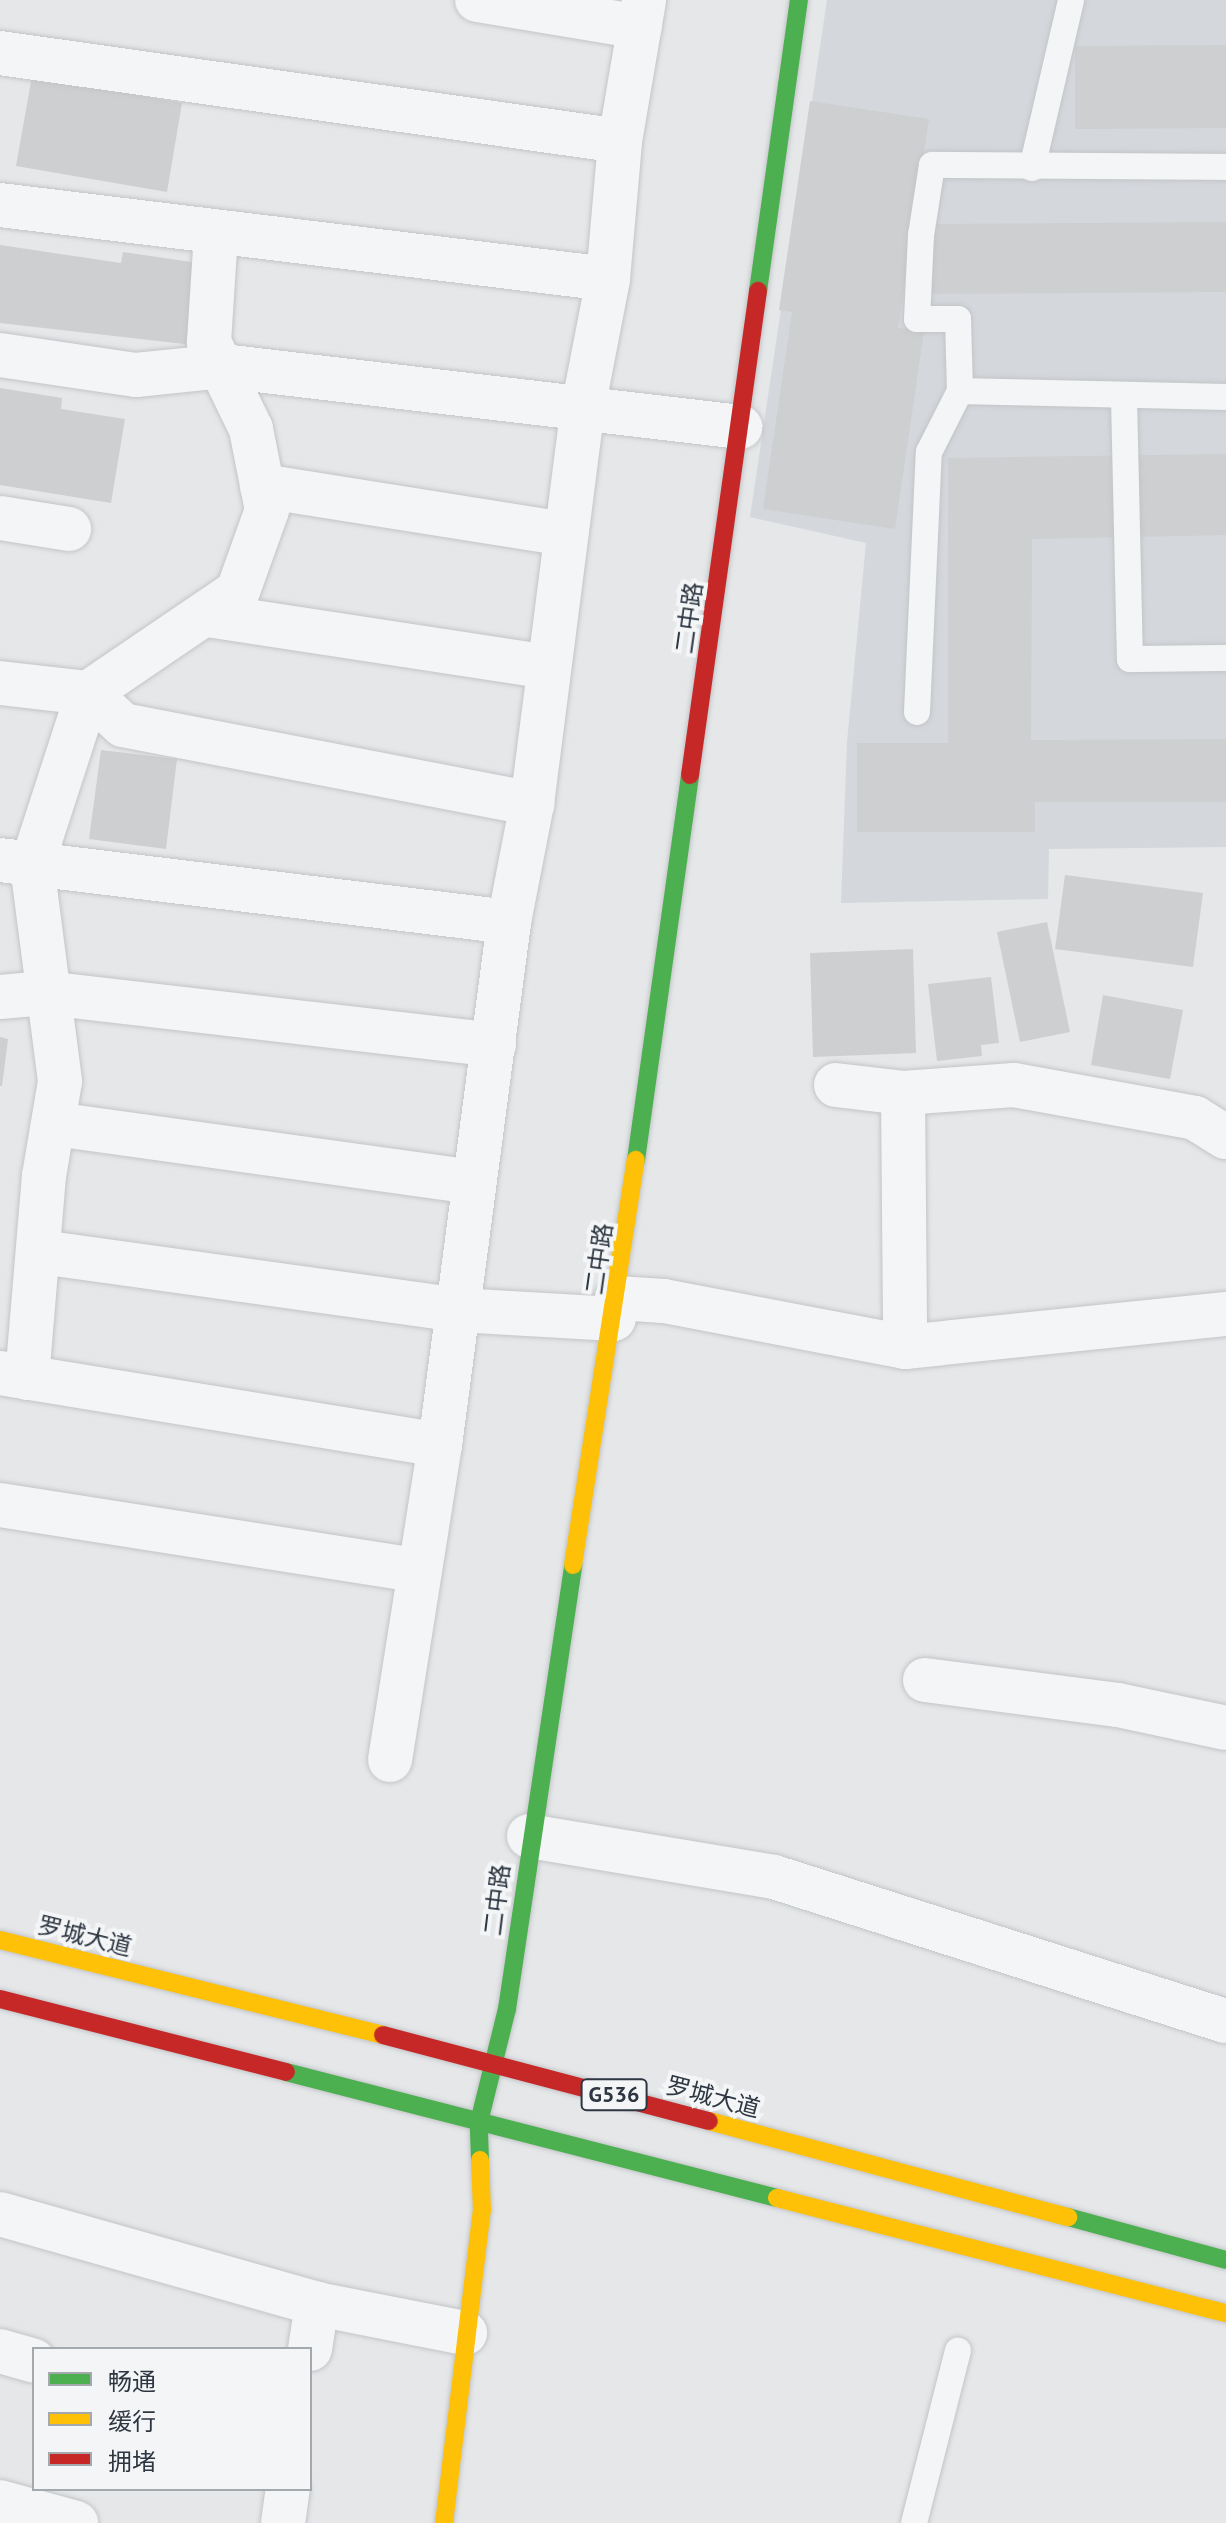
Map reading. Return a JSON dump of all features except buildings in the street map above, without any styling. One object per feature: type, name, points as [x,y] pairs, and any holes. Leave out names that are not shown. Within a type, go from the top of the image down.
[{"type":"main road","name":"二中路","points":[[444,2523],[482,2210],[479,2122],[495,2063],[616,1308],[799,0]]},
{"type":"main road","name":"罗城大道","points":[[0,1940],[495,2063],[1226,2260]]},
{"type":"main road","name":"G536","points":[[0,1999],[1226,2313]]},
{"type":"street","points":[[390,1760],[440,1445],[472,1182],[494,1045],[509,922],[532,804],[583,408],[608,279],[620,141],[642,14],[477,0]]},
{"type":"street","points":[[0,53],[620,141]]},
{"type":"street","points":[[0,205],[608,279]]},
{"type":"street","points":[[216,233],[209,342],[251,429],[267,510],[238,591],[208,615],[88,693],[16,863],[46,993],[60,1081],[44,1176],[41,1252],[14,1375],[440,1445]]},
{"type":"street","points":[[0,355],[136,375],[223,366],[740,427]]},
{"type":"street","points":[[262,486],[566,534]]},
{"type":"street","points":[[0,518],[69,529]]},
{"type":"street","points":[[208,615],[548,667]]},
{"type":"street","points":[[0,683],[88,693],[123,725],[532,804]]},
{"type":"street","points":[[16,863],[509,922]]},
{"type":"street","points":[[0,997],[46,993],[494,1045]]},
{"type":"street","points":[[836,1085],[903,1093],[1014,1085],[1195,1118],[1226,1137]]},
{"type":"street","points":[[903,1093],[905,1347]]},
{"type":"street","points":[[55,1124],[472,1182]]},
{"type":"street","points":[[41,1252],[458,1310],[616,1308],[664,1301],[905,1347],[1226,1314]]},
{"type":"street","points":[[0,1505],[420,1571]]},
{"type":"street","points":[[925,1680],[1118,1705],[1226,1728]]},
{"type":"street","points":[[529,1836],[774,1877],[1226,2021]]},
{"type":"street","points":[[0,2214],[317,2304],[465,2333]]},
{"type":"street","points":[[310,2347],[317,2304]]},
{"type":"street","points":[[0,2351],[32,2360]]},
{"type":"street","points":[[283,2523],[288,2491]]},
{"type":"street","points":[[0,2502],[76,2523]]},
{"type":"lane","points":[[1032,168],[1071,0]]},
{"type":"lane","points":[[917,712],[929,452],[960,391],[958,319],[917,319],[921,235],[932,165],[1226,167]]},
{"type":"lane","points":[[960,391],[1124,398],[1226,397]]},
{"type":"lane","points":[[1124,398],[1130,659],[1226,658]]},
{"type":"lane","points":[[914,2523],[958,2351]]},
{"type":"shaded area","points":[[827,0],[1226,0],[1226,847],[1049,849],[1048,899],[841,903],[847,742],[866,543],[750,517]]},
{"type":"traffic: fast","points":[[758,291],[799,0]]},
{"type":"traffic: fast","points":[[636,1160],[690,775]]},
{"type":"traffic: fast","points":[[480,2160],[479,2122],[507,2009],[573,1565]]},
{"type":"traffic: fast","points":[[286,2072],[777,2198]]},
{"type":"traffic: fast","points":[[1068,2217],[1226,2260]]},
{"type":"traffic: slow","points":[[573,1565],[636,1160]]},
{"type":"traffic: slow","points":[[0,1940],[383,2035]]},
{"type":"traffic: slow","points":[[709,2121],[1068,2217]]},
{"type":"traffic: slow","points":[[444,2523],[482,2210],[480,2160]]},
{"type":"traffic: slow","points":[[777,2198],[1226,2313]]},
{"type":"traffic: jam","points":[[690,775],[758,291]]},
{"type":"traffic: jam","points":[[0,1999],[286,2072]]},
{"type":"traffic: jam","points":[[383,2035],[709,2121]]}]
